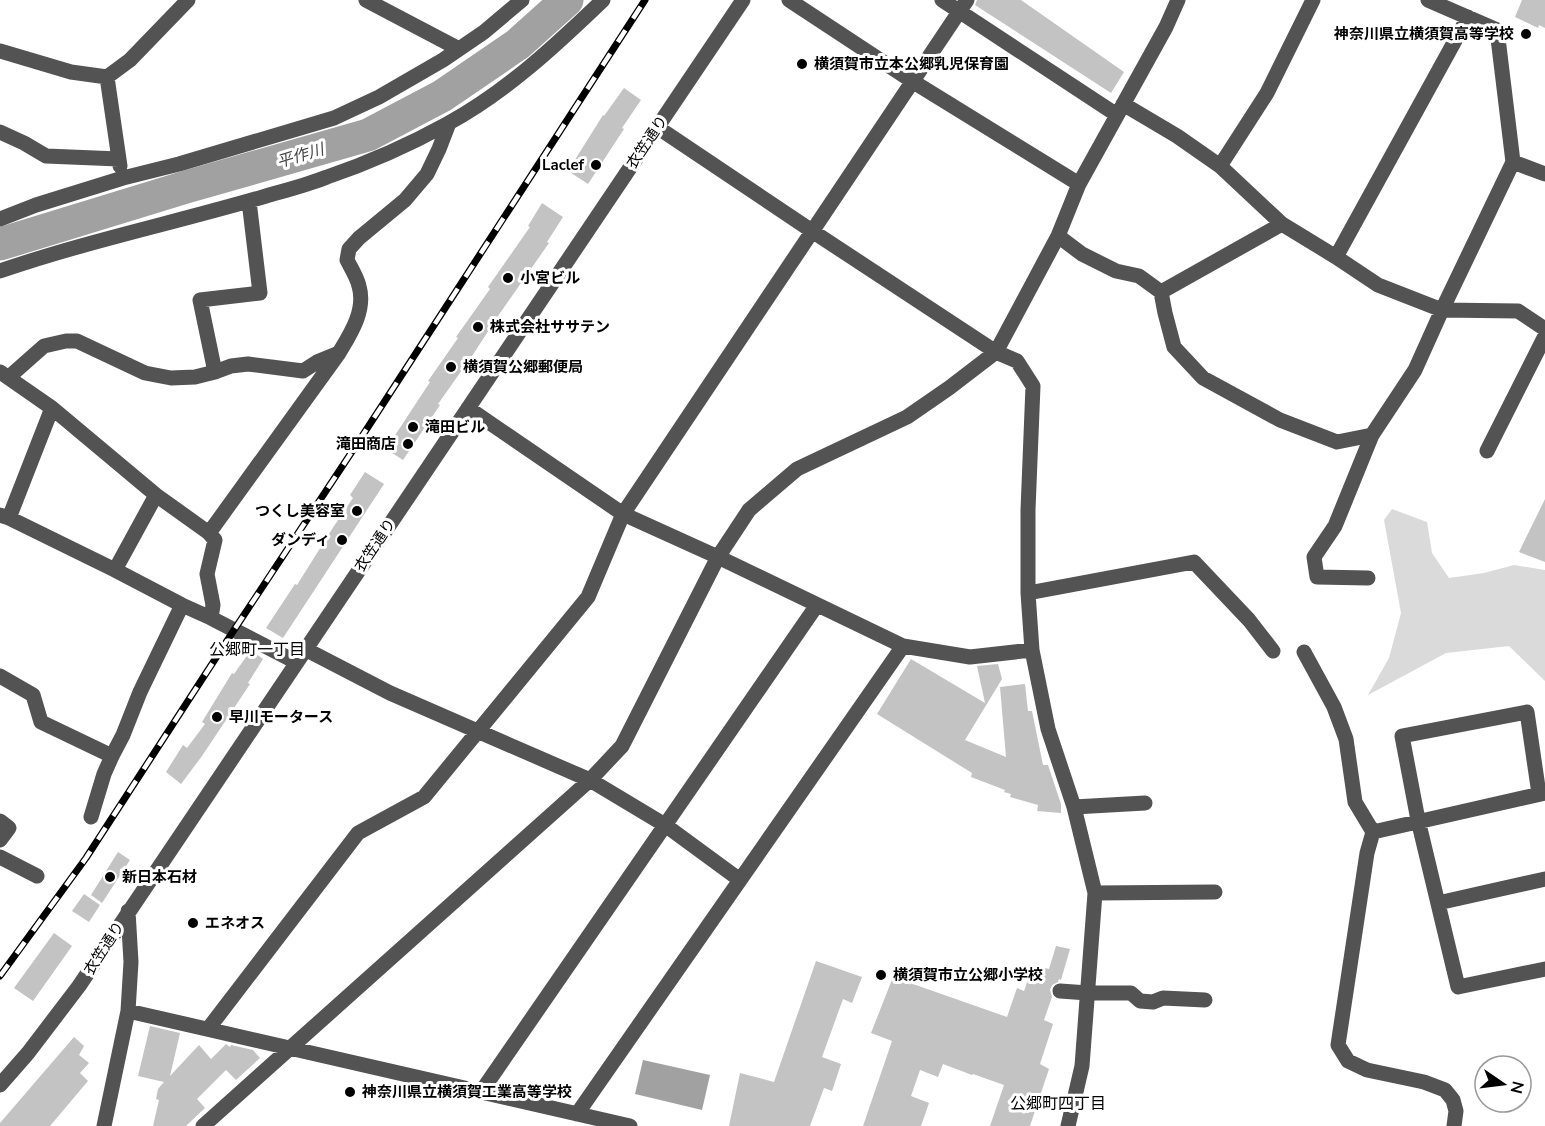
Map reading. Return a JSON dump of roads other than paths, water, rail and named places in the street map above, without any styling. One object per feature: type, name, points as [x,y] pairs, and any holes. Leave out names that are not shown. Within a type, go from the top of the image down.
[{"type":"street","points":[[0,51],[70,72],[107,77],[130,60],[188,0]]},
{"type":"street","points":[[366,0],[459,49]]},
{"type":"street","points":[[0,271],[40,257],[249,201],[326,178],[362,164],[449,123],[481,103],[530,68],[603,0]]},
{"type":"street","name":"衣笠通り","points":[[0,1084],[28,1053],[79,986],[743,0]]},
{"type":"street","points":[[789,0],[912,81],[1079,184]]},
{"type":"street","points":[[942,0],[963,6],[1120,109],[1177,136],[1220,166],[1282,224],[1378,285],[1442,310],[1518,311],[1545,329]]},
{"type":"street","points":[[203,1126],[590,780],[622,746],[718,557],[749,510],[797,469],[906,417],[996,352],[1058,236],[1079,184],[1166,27],[1178,0]]},
{"type":"street","points":[[1220,166],[1267,93],[1313,0]]},
{"type":"street","points":[[1368,578],[1317,577],[1314,557],[1335,526],[1372,435],[1415,370],[1513,162],[1497,30],[1428,0]]},
{"type":"street","points":[[0,219],[36,205],[123,178],[179,164],[334,118],[379,97],[459,49],[484,32],[515,2]]},
{"type":"street","points":[[208,1029],[358,833],[424,797],[588,597],[623,514],[963,6]]},
{"type":"street","points":[[1336,257],[1468,17]]},
{"type":"street","points":[[107,77],[123,178]]},
{"type":"street","points":[[208,532],[339,353],[351,332],[358,314],[361,294],[347,260],[349,249],[405,200],[427,174],[449,123]]},
{"type":"street","points":[[657,127],[996,352],[1017,361],[1033,386],[1028,510],[1028,592],[1032,650],[1048,729],[1074,807],[1095,893],[1082,1066],[1068,1126]]},
{"type":"street","points":[[0,132],[46,156],[119,159]]},
{"type":"street","points":[[1513,162],[1545,174]]},
{"type":"street","points":[[215,372],[200,300],[260,293],[249,201]]},
{"type":"street","points":[[1161,292],[1282,224]]},
{"type":"street","points":[[1058,236],[1082,254],[1116,271],[1139,276],[1161,292],[1174,347],[1203,378],[1280,420],[1337,442],[1372,435]]},
{"type":"street","points":[[1487,451],[1545,336]]},
{"type":"street","points":[[211,618],[213,605],[207,574],[214,540],[208,532],[156,495],[52,408],[5,375],[44,346],[66,341],[77,341],[145,373],[171,378],[195,377],[231,366],[248,364],[303,371],[339,353]]},
{"type":"street","points":[[52,408],[4,516],[296,662]]},
{"type":"street","points":[[468,408],[623,514],[903,646],[970,657],[1032,650]]},
{"type":"street","points":[[115,570],[156,495]]},
{"type":"street","points":[[1028,592],[1194,562],[1249,620],[1273,651]]},
{"type":"street","points":[[91,817],[104,774],[182,605]]},
{"type":"street","points":[[480,1092],[818,605]]},
{"type":"street","points":[[577,1114],[903,646]]},
{"type":"street","points":[[305,649],[390,693],[590,780],[665,825],[740,880]]},
{"type":"street","points":[[1304,652],[1334,707],[1346,739],[1355,802],[1372,832],[1338,1045],[1348,1061],[1367,1070],[1424,1082],[1445,1090],[1453,1101],[1456,1111],[1454,1126]]},
{"type":"street","points":[[0,676],[33,695],[41,722],[112,756]]},
{"type":"street","points":[[1372,832],[1418,820],[1542,793],[1527,712],[1402,736],[1418,820],[1458,987],[1545,969]]},
{"type":"street","points":[[1074,807],[1145,803]]},
{"type":"street","points":[[0,821],[9,828],[0,840]]},
{"type":"street","points":[[0,857],[37,876]]},
{"type":"street","points":[[1438,903],[1545,879]]},
{"type":"street","points":[[1095,893],[1215,892]]},
{"type":"street","points":[[104,1126],[128,1011],[131,962],[128,911]]},
{"type":"street","points":[[1060,991],[1131,993],[1140,1001],[1153,1002],[1163,998],[1205,1000]]},
{"type":"street","points":[[128,1011],[630,1126]]},
{"type":"waterway","name":"平作川","points":[[0,244],[186,187],[368,135],[442,96],[518,44],[567,0]]},
{"type":"railway","points":[[0,976],[86,858],[645,0]]},
{"type":"place","name":"神奈川県立横須賀高等学校","points":[[1526,34]]},
{"type":"place","name":"横須賀市立本公郷乳児保育園","points":[[802,64]]},
{"type":"place","name":"Laclef","points":[[596,165]]},
{"type":"place","name":"小宮ビル","points":[[508,278]]},
{"type":"place","name":"株式会社ササテン","points":[[478,327]]},
{"type":"place","name":"横須賀公郷郵便局","points":[[451,367]]},
{"type":"place","name":"滝田ビル","points":[[413,427]]},
{"type":"place","name":"滝田商店","points":[[408,444]]},
{"type":"place","name":"つくし美容室","points":[[357,511]]},
{"type":"place","name":"ダンディ","points":[[342,540]]},
{"type":"place","name":"早川モータース","points":[[217,717]]},
{"type":"place","name":"新日本石材","points":[[110,877]]},
{"type":"place","name":"エネオス","points":[[193,923]]},
{"type":"place","name":"横須賀市立公郷小学校","points":[[881,975]]},
{"type":"place","name":"神奈川県立横須賀工業高等学校","points":[[350,1092]]},
{"type":"district","name":"公郷町一丁目","points":[[257,649]]},
{"type":"district","name":"公郷町四丁目","points":[[1058,1103]]}]
